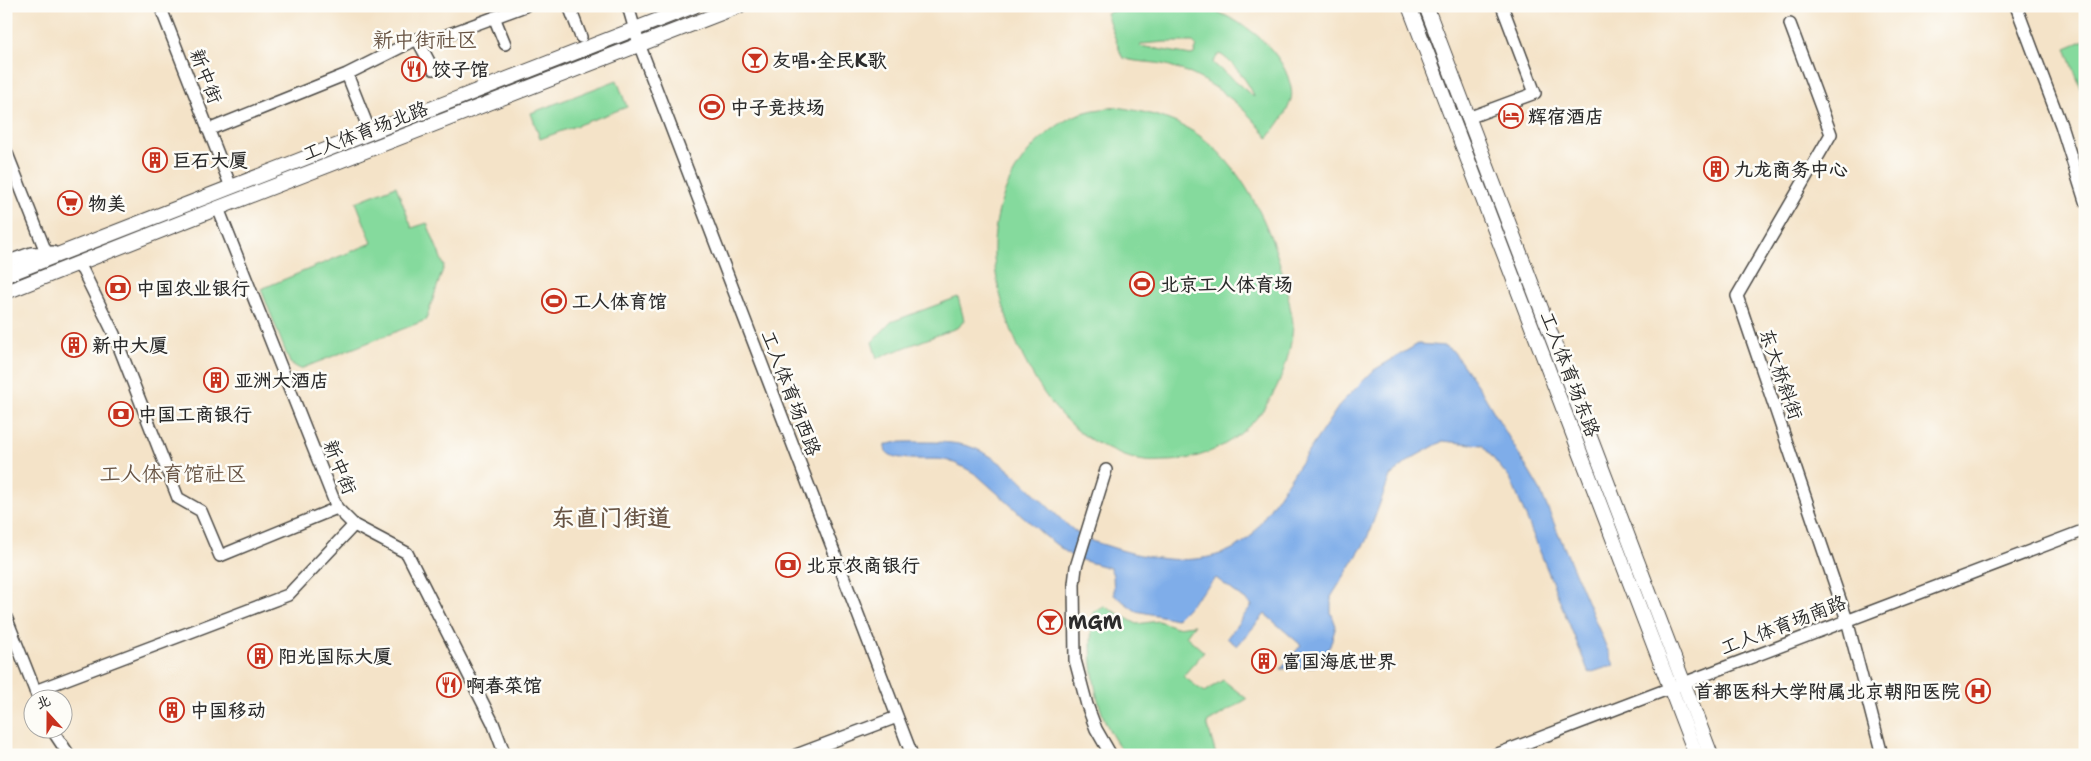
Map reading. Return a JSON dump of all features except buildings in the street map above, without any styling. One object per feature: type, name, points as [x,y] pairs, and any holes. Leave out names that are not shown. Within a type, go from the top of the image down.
[{"type":"main road","name":"工人体育场北路","points":[[6,275],[694,6]]},
{"type":"main road","name":"工人体育场北路","points":[[6,292],[739,6]]},
{"type":"main road","name":"工人体育场东路","points":[[1409,6],[1676,684],[1711,755]]},
{"type":"main road","name":"工人体育场东路","points":[[1426,6],[1676,684],[1696,755]]},
{"type":"street","name":"新中街","points":[[160,6],[231,187]]},
{"type":"street","points":[[208,130],[348,74],[417,39],[436,39],[525,6]]},
{"type":"street","points":[[569,6],[581,37]]},
{"type":"street","name":"工人体育场西路","points":[[628,6],[639,44],[912,755]]},
{"type":"street","points":[[1468,118],[1535,93],[1502,6]]},
{"type":"street","points":[[2016,6],[2061,125],[2085,201]]},
{"type":"street","points":[[494,17],[505,44]]},
{"type":"street","name":"东大桥斜街","points":[[1790,24],[1831,134],[1737,296],[1846,620],[1882,755]]},
{"type":"street","points":[[417,39],[432,69]]},
{"type":"street","points":[[348,74],[366,122]]},
{"type":"street","points":[[6,151],[46,252]]},
{"type":"street","name":"新中街","points":[[218,208],[337,508],[354,525],[407,553],[492,723],[505,755]]},
{"type":"street","name":"工人体育场北路","points":[[6,262],[31,253],[66,252]]},
{"type":"street","points":[[77,264],[83,271],[114,334],[178,498],[201,511],[220,556],[337,508]]},
{"type":"street","points":[[1106,470],[1076,567],[1074,584],[1075,660],[1087,705],[1096,729],[1111,755]]},
{"type":"street","points":[[55,688],[288,595],[354,525]]},
{"type":"street","name":"工人体育场南路","points":[[1495,755],[1676,684],[2085,530]]},
{"type":"street","points":[[6,617],[34,688]]},
{"type":"street","points":[[796,755],[896,717]]},
{"type":"street","points":[[58,738],[69,755]]},
{"type":"green space","points":[[1132,6],[1198,6],[1225,15],[1238,22],[1263,41],[1282,64],[1288,77],[1292,94],[1285,115],[1268,138],[1235,102],[1194,75],[1163,64],[1125,59],[1122,57],[1106,13]],"holes":[[[1193,42],[1197,46],[1194,54],[1191,55],[1140,46],[1142,44]],[[1219,54],[1240,72],[1254,97],[1214,64],[1213,62]]]},
{"type":"green space","points":[[2085,40],[2085,96],[2084,97],[2066,48]]},
{"type":"green space","points":[[617,80],[627,107],[540,139],[531,113]]},
{"type":"green space","name":"北京工人体育场","points":[[1116,107],[1153,115],[1189,129],[1210,144],[1225,159],[1251,196],[1271,237],[1284,280],[1293,320],[1291,340],[1280,381],[1258,417],[1248,427],[1220,447],[1188,459],[1150,461],[1131,458],[1094,442],[1069,423],[1052,405],[1023,358],[1003,306],[997,280],[994,257],[996,224],[1005,192],[1020,163],[1042,138],[1068,119],[1089,111]]},
{"type":"green space","points":[[396,186],[412,228],[427,223],[444,266],[426,320],[300,369],[290,363],[261,289],[372,243],[356,202]]},
{"type":"green space","points":[[958,297],[964,320],[959,327],[877,358],[872,342],[891,322]]},
{"type":"green space","points":[[1104,606],[1137,624],[1158,621],[1176,627],[1194,625],[1186,636],[1204,652],[1183,676],[1204,692],[1223,680],[1247,699],[1207,723],[1216,755],[1127,755],[1116,741],[1100,707],[1092,667],[1091,647],[1094,611]]},
{"type":"water","points":[[1418,344],[1445,346],[1453,351],[1482,392],[1540,490],[1614,665],[1589,673],[1511,480],[1482,445],[1443,441],[1414,457],[1390,476],[1366,541],[1331,597],[1331,612],[1336,626],[1330,646],[1314,667],[1281,669],[1301,645],[1265,614],[1237,646],[1227,638],[1252,605],[1216,578],[1176,619],[1136,611],[1114,595],[1113,575],[1110,568],[1074,558],[1045,536],[977,475],[958,464],[945,460],[899,458],[886,451],[885,445],[899,442],[945,443],[968,446],[984,452],[1013,473],[1067,524],[1086,539],[1144,556],[1183,560],[1202,558],[1220,554],[1237,546],[1252,535],[1341,403],[1374,370]]},
{"type":"place","name":"友唱·全民K歌","points":[[755,60]]},
{"type":"place","name":"饺子馆","points":[[414,69]]},
{"type":"place","name":"中子竞技场","points":[[712,107]]},
{"type":"place","name":"辉宿酒店","points":[[1511,116]]},
{"type":"place","name":"巨石大厦","points":[[155,160]]},
{"type":"place","name":"九龙商务中心","points":[[1716,169]]},
{"type":"place","name":"物美","points":[[70,203]]},
{"type":"place","name":"北京工人体育场","points":[[1142,284]]},
{"type":"place","name":"中国农业银行","points":[[118,288]]},
{"type":"place","name":"工人体育馆","points":[[554,301]]},
{"type":"place","name":"新中大厦","points":[[74,345]]},
{"type":"place","name":"亚洲大酒店","points":[[216,380]]},
{"type":"place","name":"中国工商银行","points":[[121,414]]},
{"type":"place","name":"北京农商银行","points":[[788,565]]},
{"type":"place","name":"MGM","points":[[1050,622]]},
{"type":"place","name":"阳光国际大厦","points":[[260,656]]},
{"type":"place","name":"富国海底世界","points":[[1264,661]]},
{"type":"place","name":"啊春菜馆","points":[[449,685]]},
{"type":"place","name":"首都医科大学附属北京朝阳医院","points":[[1978,691]]},
{"type":"place","name":"中国移动","points":[[172,710]]},
{"type":"district","name":"新中街社区","points":[[425,40]]},
{"type":"district","name":"工人体育馆社区","points":[[173,474]]},
{"type":"district","name":"东直门街道","points":[[611,518]]}]
